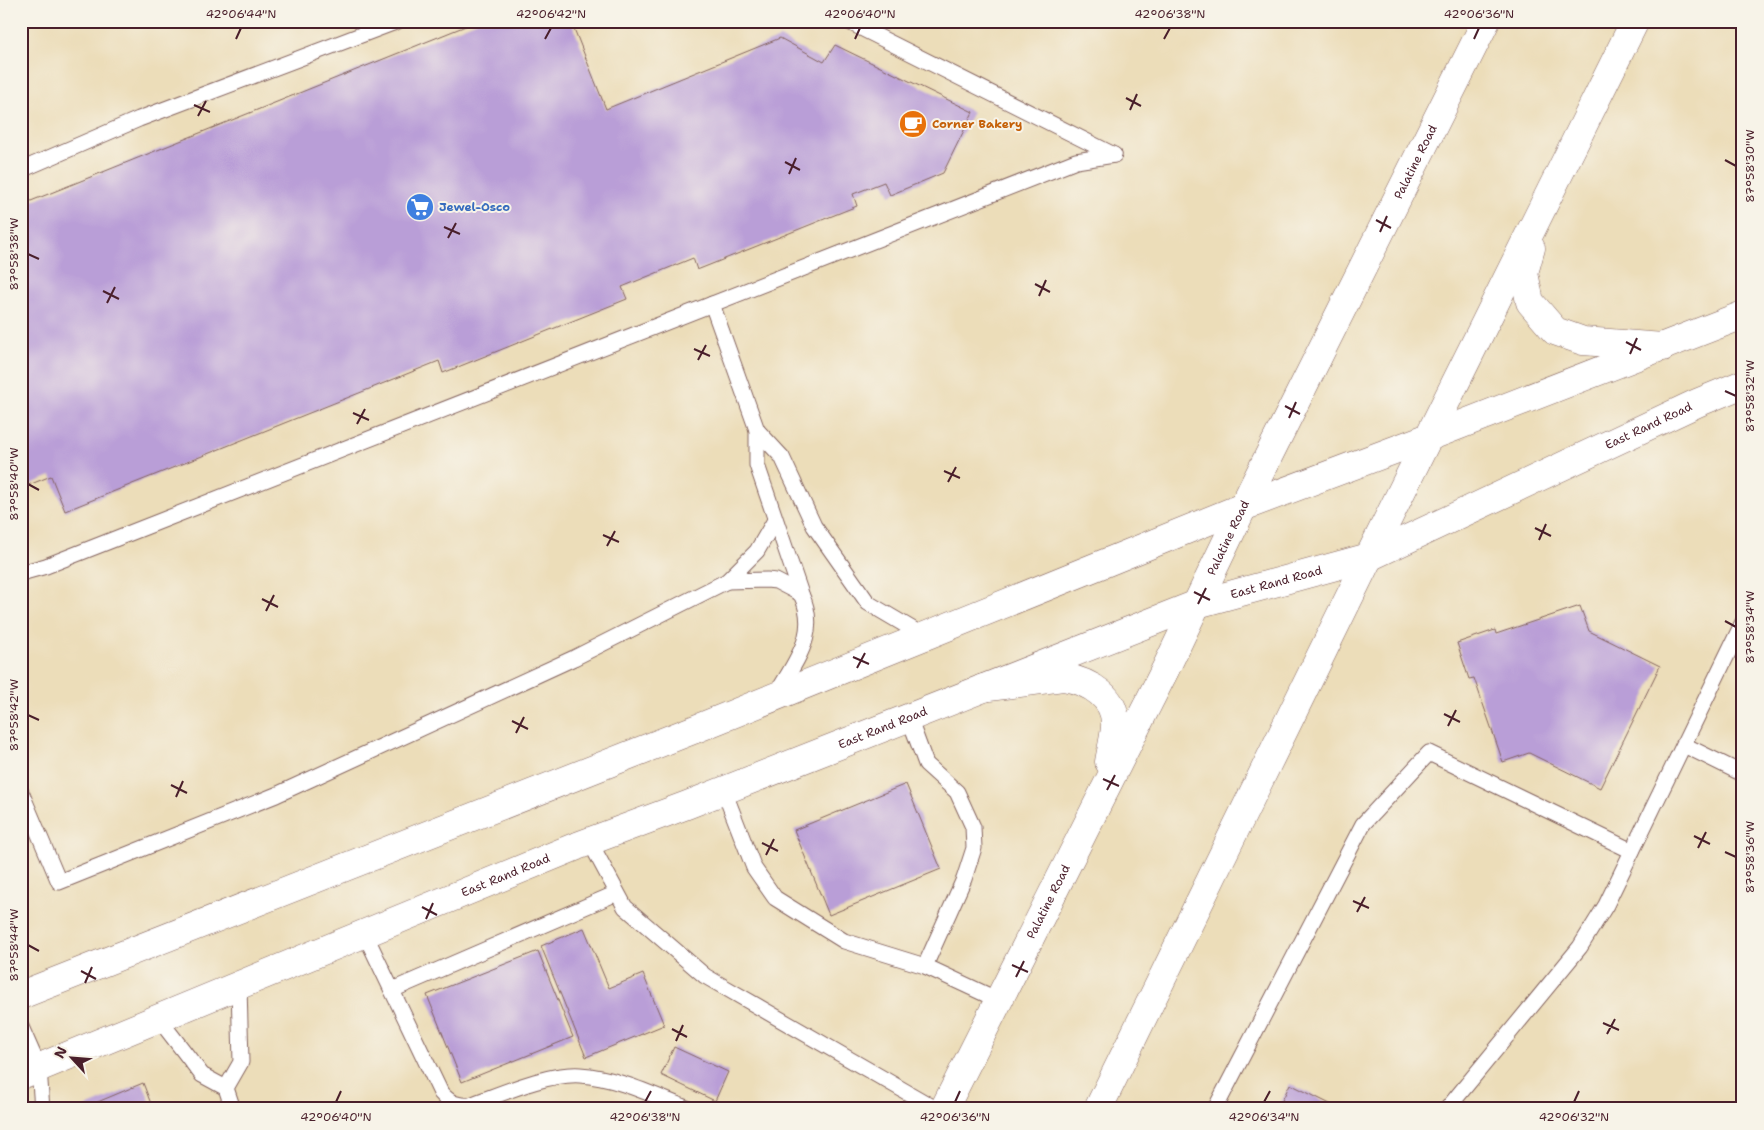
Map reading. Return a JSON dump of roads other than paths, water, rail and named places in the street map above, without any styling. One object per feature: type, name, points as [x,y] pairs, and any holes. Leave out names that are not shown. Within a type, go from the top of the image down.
[{"type":"main road","name":"Palatine Road","points":[[944,1109],[1486,21]]},
{"type":"main road","points":[[1098,1109],[1635,21]]},
{"type":"main road","points":[[1538,217],[1524,273],[1530,302],[1555,332],[1582,341],[1663,347]]},
{"type":"main road","points":[[21,995],[775,697],[1243,506],[1429,437],[1743,316]]},
{"type":"main road","name":"East Rand Road","points":[[30,1072],[590,842],[1197,604],[1369,557],[1697,403],[1737,389]]},
{"type":"main road","points":[[983,688],[1064,677],[1088,684],[1104,696],[1111,705],[1115,725],[1105,788]]},
{"type":"lane","points":[[21,170],[139,119],[398,21]]},
{"type":"lane","points":[[21,573],[46,566],[1076,161],[1114,155],[847,21]]},
{"type":"lane","points":[[712,304],[757,430],[757,465],[801,594],[807,606],[809,619],[808,634],[775,697]]},
{"type":"lane","points":[[757,430],[782,457],[814,526],[868,603],[924,636]]},
{"type":"lane","points":[[21,792],[59,882],[276,795],[574,658],[727,582],[757,551],[775,520]]},
{"type":"lane","points":[[727,582],[776,581],[801,594]]},
{"type":"lane","points":[[1447,1109],[1580,947],[1606,905],[1743,622]]},
{"type":"lane","points":[[909,718],[926,764],[957,792],[973,827],[974,848],[964,880],[926,966]]},
{"type":"lane","points":[[1684,745],[1743,774]]},
{"type":"lane","points":[[1215,1109],[1363,824],[1429,753],[1632,851]]},
{"type":"lane","points":[[724,790],[754,868],[775,898],[844,941],[926,966],[998,1000]]},
{"type":"lane","points":[[590,842],[625,908],[705,976],[936,1109]]},
{"type":"lane","points":[[392,990],[617,893]]},
{"type":"lane","points":[[365,934],[441,1093],[448,1101],[459,1106],[470,1105],[544,1080],[560,1076],[578,1075],[615,1082],[689,1109]]},
{"type":"lane","points":[[226,1088],[240,1062],[239,986]]},
{"type":"lane","points":[[159,1019],[202,1075],[226,1088],[233,1109]]},
{"type":"lane","points":[[21,1027],[30,1072],[42,1109]]},
{"type":"place","name":"Corner Bakery","points":[[913,124]]},
{"type":"place","name":"Jewel-Osco","points":[[420,207]]}]
